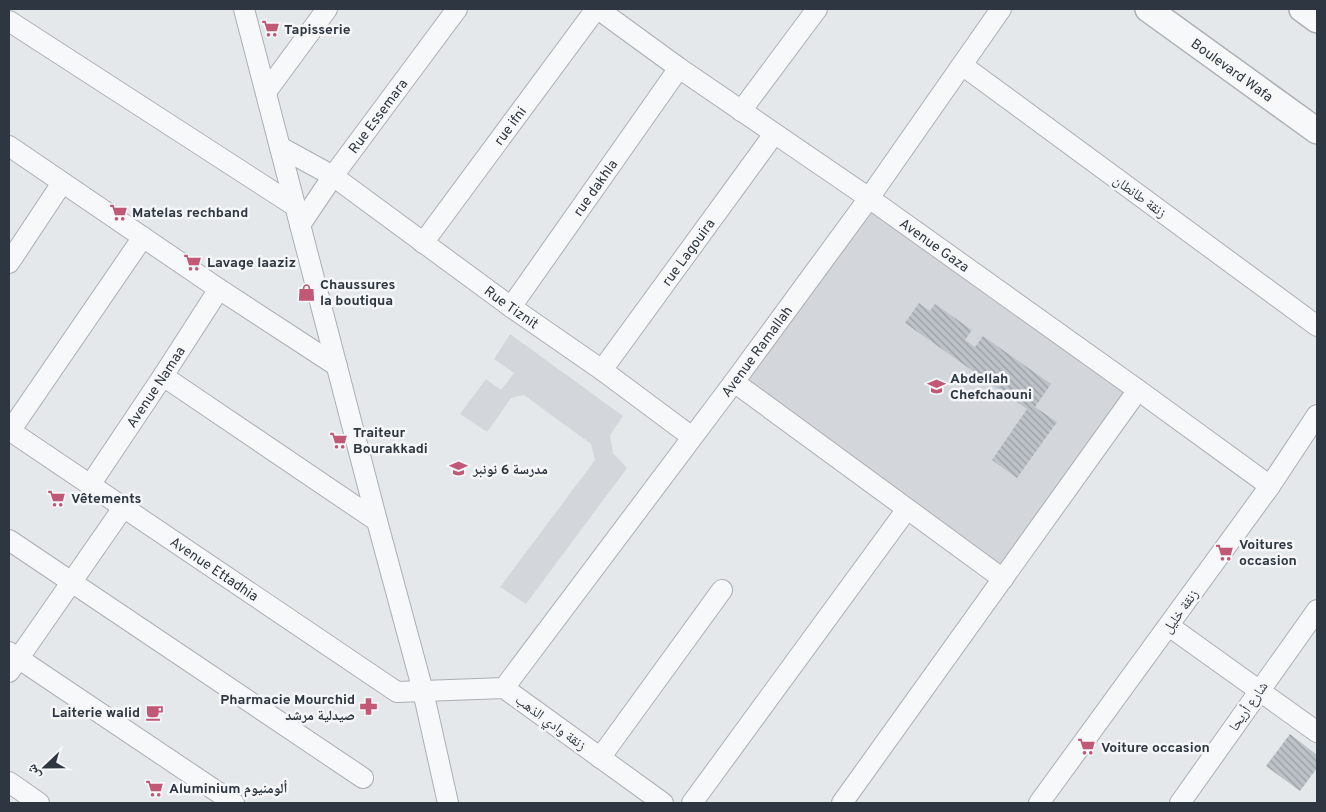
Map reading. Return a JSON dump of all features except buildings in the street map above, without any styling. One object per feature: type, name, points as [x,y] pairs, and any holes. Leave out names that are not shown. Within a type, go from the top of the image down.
[{"type":"street","points":[[243,9],[423,691],[448,803]]},
{"type":"street","points":[[266,92],[327,9]]},
{"type":"street","name":"Rue Essemara","points":[[298,216],[333,176],[457,9]]},
{"type":"street","name":"Avenue Gaza","points":[[597,9],[679,68],[869,198],[1270,486]]},
{"type":"street","name":"rue ifni","points":[[423,243],[597,9]]},
{"type":"street","points":[[741,111],[817,9]]},
{"type":"street","name":"Avenue Ramallah","points":[[504,688],[734,382],[869,198],[1001,9]]},
{"type":"street","name":"Boulevard Wafa","points":[[1148,9],[1317,132]]},
{"type":"street","points":[[1302,9],[1317,20]]},
{"type":"street","points":[[9,21],[298,216]]},
{"type":"street","name":"زنقة طانطان","points":[[962,65],[1317,326]]},
{"type":"street","name":"rue dakhla","points":[[511,307],[679,68]]},
{"type":"street","name":"rue Lagouira","points":[[602,370],[774,134]]},
{"type":"street","points":[[9,146],[219,289],[337,366]]},
{"type":"street","name":"Rue Tiznit","points":[[280,147],[333,176],[511,307],[602,370],[692,438]]},
{"type":"street","points":[[9,263],[62,183]]},
{"type":"street","points":[[9,431],[142,237]]},
{"type":"street","name":"Avenue Namaa","points":[[90,485],[219,289]]},
{"type":"street","points":[[163,376],[377,521]]},
{"type":"street","points":[[734,382],[1003,579]]},
{"type":"street","points":[[842,803],[1138,390]]},
{"type":"street","name":"زنقة خليل","points":[[1038,803],[1270,486],[1317,415]]},
{"type":"street","name":"Avenue Ettadhia","points":[[9,431],[397,692],[423,691]]},
{"type":"street","points":[[123,508],[12,661],[234,803]]},
{"type":"street","points":[[692,803],[907,509]]},
{"type":"street","points":[[9,540],[363,778]]},
{"type":"street","points":[[600,758],[722,590]]},
{"type":"street","name":"شارع أريحا","points":[[1180,803],[1317,610]]},
{"type":"street","points":[[1169,626],[1317,732]]},
{"type":"street","name":"زنقة وادي الذهب","points":[[423,691],[504,688],[663,803]]},
{"type":"street","points":[[9,782],[39,803]]},
{"type":"shaded area","name":"Abdellah Chefchaouni","points":[[869,198],[1138,390],[1003,579],[734,382]]},
{"type":"shaded area","points":[[510,334],[623,416],[610,435],[613,453],[627,468],[526,604],[500,587],[595,460],[591,444],[524,395],[511,398],[487,432],[460,414],[486,379],[501,390],[514,373],[494,359]]},
{"type":"place","name":"Tapisserie","points":[[270,29]]},
{"type":"place","name":"Matelas rechband","points":[[118,212]]},
{"type":"place","name":"Lavage laaziz","points":[[193,262]]},
{"type":"place","name":"Chaussures la boutiqua","points":[[306,292]]},
{"type":"place","name":"Abdellah Chefchaouni","points":[[936,386]]},
{"type":"place","name":"Traiteur Bourakkadi","points":[[339,440]]},
{"type":"place","name":"مدرسة 6 نونبر","points":[[459,469]]},
{"type":"place","name":"Vêtements","points":[[57,498]]},
{"type":"place","name":"Voitures occasion","points":[[1225,552]]},
{"type":"place","name":"Pharmacie Mourchid صيدلية مرشد","points":[[369,707]]},
{"type":"place","name":"Laiterie walid","points":[[154,712]]},
{"type":"place","name":"Voiture occasion","points":[[1087,747]]},
{"type":"place","name":"Aluminium ألومنيوم","points":[[155,788]]}]
